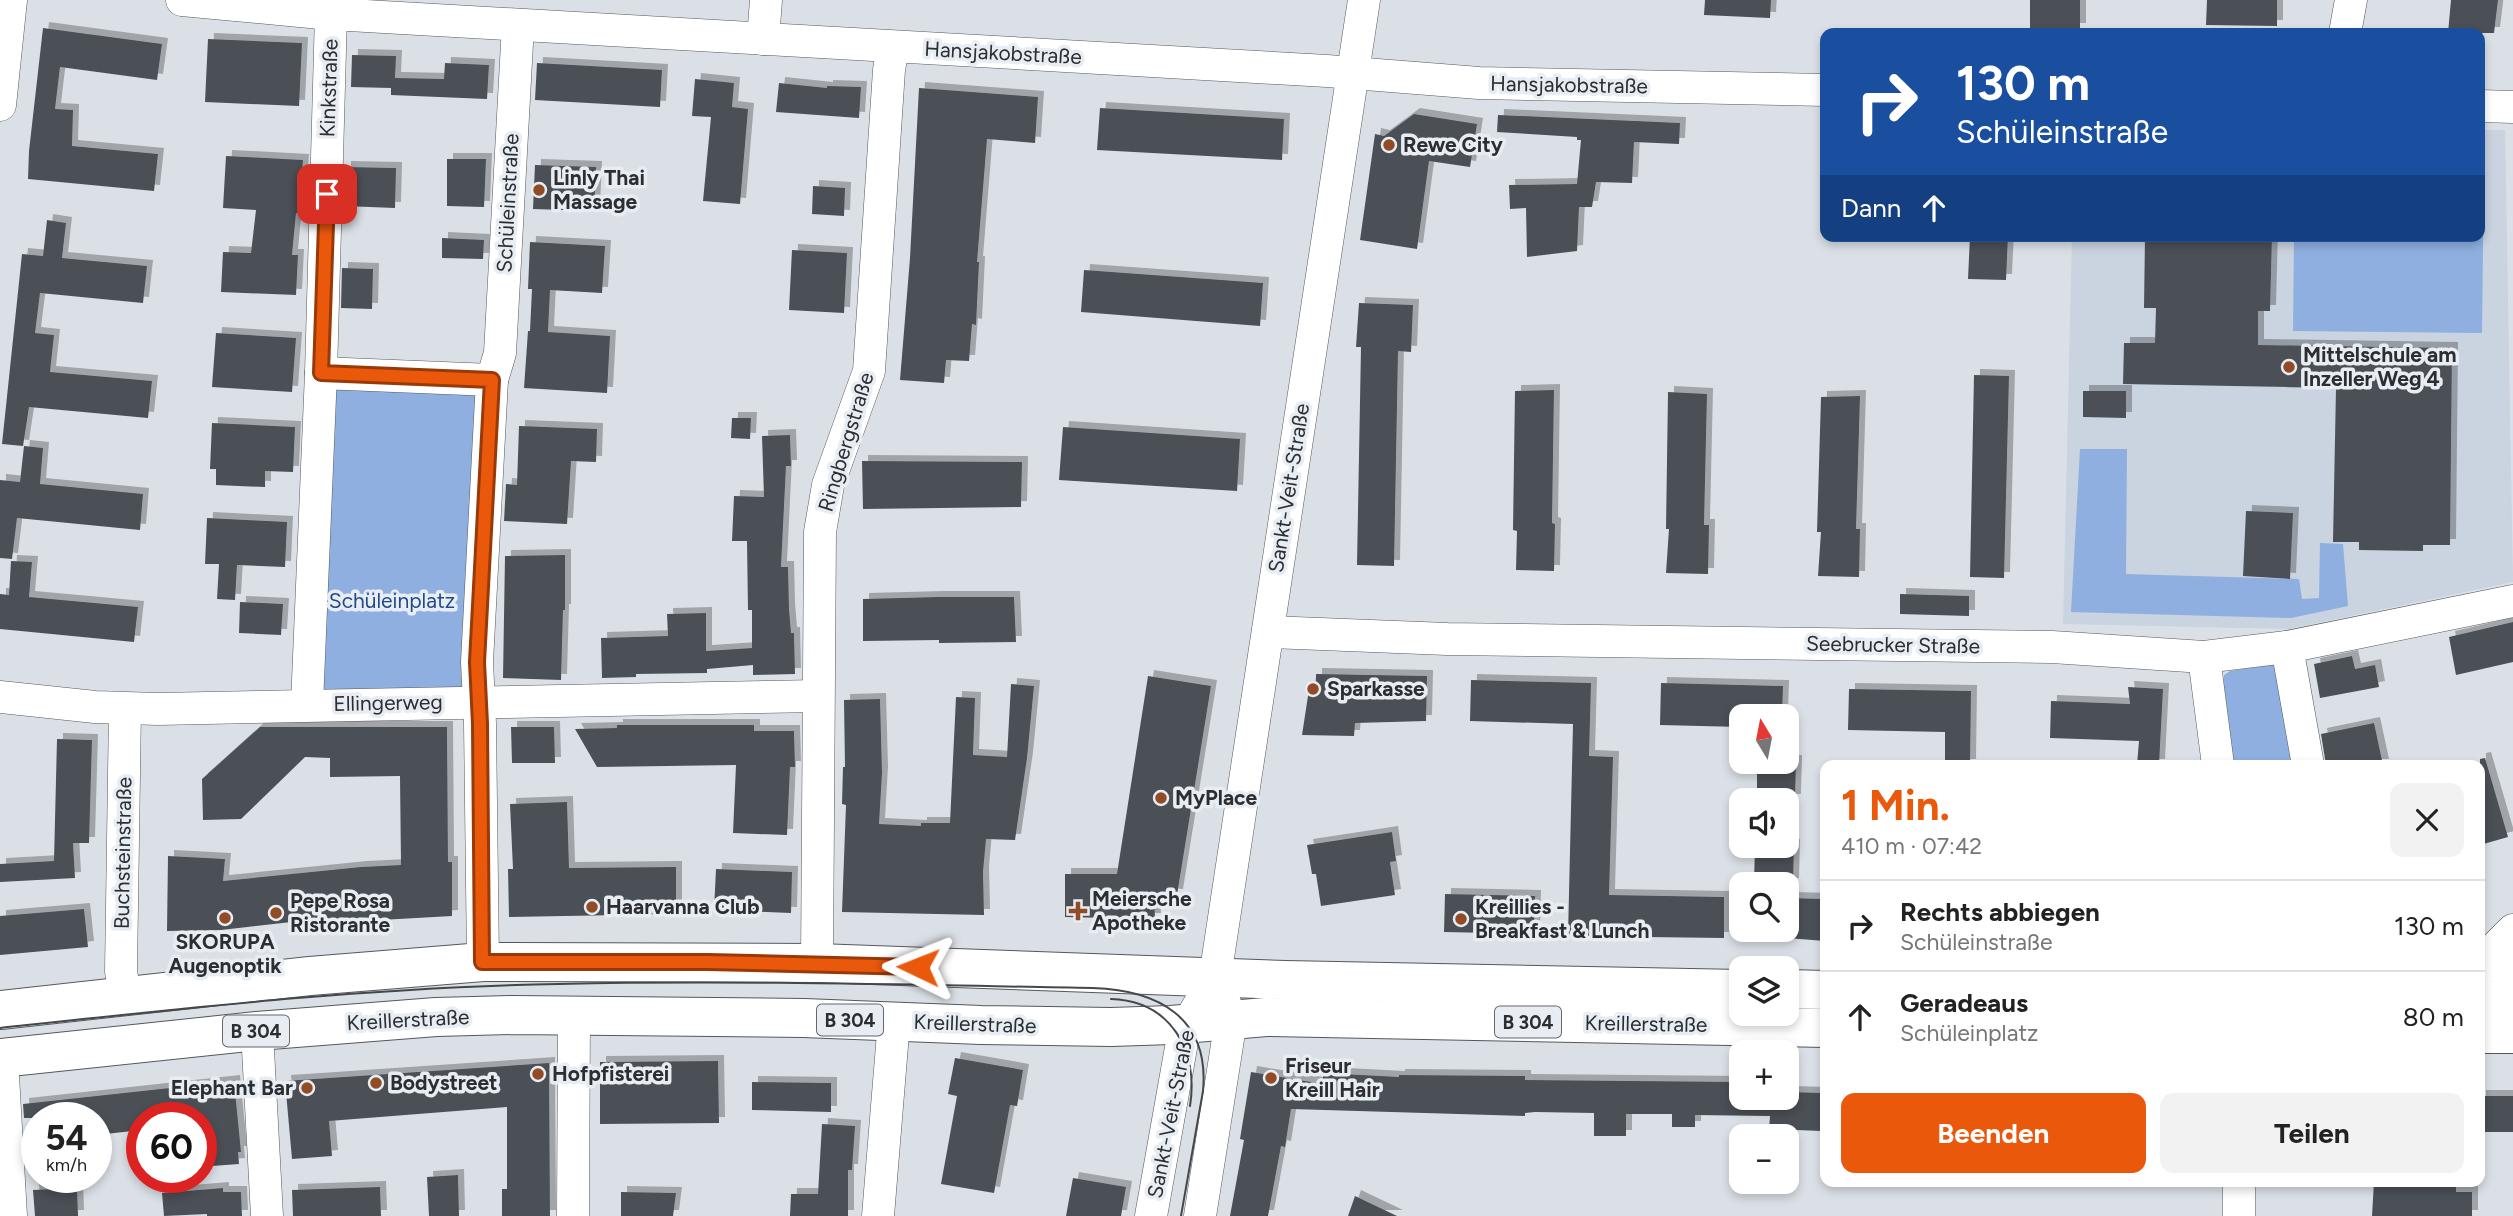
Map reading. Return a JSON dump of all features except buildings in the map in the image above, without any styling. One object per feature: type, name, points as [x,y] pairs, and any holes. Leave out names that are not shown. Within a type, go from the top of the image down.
[{"type":"main road","name":"Kreillerstraße","points":[[0,1010],[310,976],[482,962],[817,963],[1298,981],[1729,989]]},
{"type":"main road","points":[[1799,989],[1820,990]]},
{"type":"main road","name":"Kreillerstraße","points":[[1,1058],[257,1031],[436,1017],[574,1014],[1111,1027],[1280,1017],[1820,1028]]},
{"type":"street","points":[[0,104],[11,0]]},
{"type":"street","name":"Hansjakobstraße","points":[[182,0],[518,25],[1479,83],[1820,90]]},
{"type":"street","points":[[763,39],[766,0]]},
{"type":"street","name":"Sankt-Veit-Straße","points":[[1152,1216],[1182,1042],[1188,1024],[1215,977],[1364,0]]},
{"type":"street","points":[[2346,28],[2351,0]]},
{"type":"street","name":"Kinkstraße","points":[[321,373],[331,13]]},
{"type":"street","name":"Schüleinstraße","points":[[492,380],[500,353],[518,25]]},
{"type":"street","name":"Ringbergstraße","points":[[817,963],[820,532],[828,485],[869,371],[889,69],[893,47]]},
{"type":"street","points":[[2485,106],[2513,107]]},
{"type":"street","points":[[307,704],[321,373],[492,380],[477,662],[482,962]]},
{"type":"street","name":"Seebrucker Straße","points":[[1268,632],[1447,639],[2052,647],[2204,657],[2287,647],[2513,601]]},
{"type":"street","points":[[2287,647],[2307,760]]},
{"type":"street","points":[[2204,657],[2216,760]]},
{"type":"street","name":"Ellingerweg","points":[[0,697],[125,709],[818,696]]},
{"type":"street","name":"Buchsteinstraße","points":[[125,709],[121,971],[125,997]]},
{"type":"street","points":[[2485,963],[2494,948],[2510,933]]},
{"type":"street","points":[[2501,1018],[2510,933]]},
{"type":"street","name":"Sankt-Veit-Straße","points":[[1200,1216],[1231,1020],[1215,977]]},
{"type":"street","points":[[573,1216],[574,1014]]},
{"type":"street","points":[[878,1216],[894,1021]]},
{"type":"street","points":[[257,1031],[267,1216]]},
{"type":"street","points":[[1,1058],[10,1216]]},
{"type":"street","points":[[2239,1187],[2239,1216]]},
{"type":"shaded area","name":"Mittelschule am Inzeller Weg 4","points":[[2485,130],[2505,130],[2513,582],[2288,629],[2063,624],[2072,242],[2485,242]]},
{"type":"green space","points":[[2294,242],[2483,242],[2482,333],[2293,331]]},
{"type":"green space","name":"Schüleinplatz","points":[[327,372],[484,381],[466,687],[307,692]]},
{"type":"green space","points":[[2080,449],[2127,449],[2126,574],[2299,579],[2302,599],[2319,598],[2320,543],[2343,544],[2348,606],[2291,618],[2071,612]]},
{"type":"green space","points":[[2277,664],[2297,760],[2233,760],[2223,686],[2224,675],[2230,671]]},
{"type":"tram line","points":[[0,1028],[279,1000],[489,986],[759,983],[1116,990],[1158,1002],[1175,1012],[1188,1026],[1198,1044],[1203,1065],[1203,1091],[1181,1216]]},
{"type":"tram line","points":[[1111,999],[1132,1002],[1150,1009],[1165,1019],[1176,1033],[1190,1066],[1190,1106]]},
{"type":"place","name":"Rewe City","points":[[1389,145]]},
{"type":"place","name":"Linly Thai Massage","points":[[539,190]]},
{"type":"place","name":"Mittelschule am Inzeller Weg 4","points":[[2289,367]]},
{"type":"place","name":"Sparkasse","points":[[1313,689]]},
{"type":"place","name":"MyPlace","points":[[1161,798]]},
{"type":"place","name":"Haarvanna Club","points":[[592,907]]},
{"type":"place","name":"Meiersche Apotheke","points":[[1078,911]]},
{"type":"place","name":"Pepe Rosa Ristorante","points":[[276,913]]},
{"type":"place","name":"SKORUPA Augenoptik","points":[[225,918]]},
{"type":"place","name":"Kreillies - Breakfast & Lunch","points":[[1461,919]]},
{"type":"place","name":"Hofpfisterei","points":[[538,1074]]},
{"type":"place","name":"Friseur Kreill Hair","points":[[1271,1078]]},
{"type":"place","name":"Bodystreet","points":[[376,1083]]},
{"type":"place","name":"Elephant Bar","points":[[307,1088]]},
{"type":"route","points":[[327,194],[321,373],[492,380],[477,662],[482,962],[654,961],[918,967]]}]
